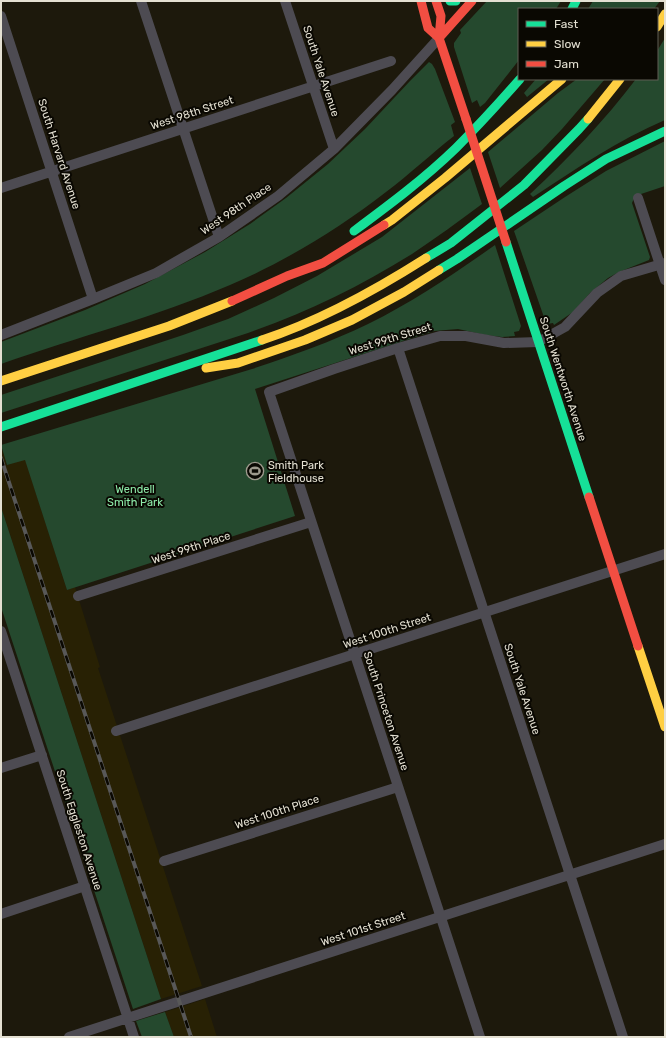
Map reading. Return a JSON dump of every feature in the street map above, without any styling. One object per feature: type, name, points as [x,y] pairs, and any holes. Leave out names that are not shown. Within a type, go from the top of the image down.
[{"type":"main road","name":"South Wentworth Avenue","points":[[421,1],[428,28],[439,38]]},
{"type":"main road","name":"South Wentworth Avenue","points":[[436,1],[441,16],[439,38],[665,727]]},
{"type":"main road","points":[[450,1],[456,1]]},
{"type":"main road","points":[[439,38],[472,1]]},
{"type":"main road","points":[[658,25],[665,14]]},
{"type":"main road","points":[[348,234],[407,192],[455,149],[495,108],[519,80]]},
{"type":"main road","points":[[1,381],[170,326],[224,305],[287,276],[323,263],[392,220],[445,178],[561,80]]},
{"type":"main road","points":[[1,427],[281,334],[336,310],[392,280],[451,242],[524,185],[579,129],[619,80]]},
{"type":"main road","points":[[156,376],[238,364],[305,340],[352,320],[404,292],[457,259],[557,191],[606,160],[665,131]]},
{"type":"main road","points":[[287,276],[312,257]]},
{"type":"street","points":[[141,1],[219,237]]},
{"type":"street","name":"South Yale Avenue","points":[[286,1],[334,149]]},
{"type":"street","name":"South Harvard Avenue","points":[[1,16],[93,299]]},
{"type":"street","name":"West 98th Place","points":[[1,334],[93,299],[156,272],[219,237],[278,196],[334,149],[392,90],[439,38]]},
{"type":"street","name":"West 98th Street","points":[[1,188],[391,61]]},
{"type":"street","points":[[638,198],[663,264],[665,280]]},
{"type":"street","name":"West 99th Street","points":[[269,392],[398,348],[440,336],[466,336],[504,343],[538,342],[565,327],[597,293],[622,276],[663,264]]},
{"type":"street","name":"South Yale Avenue","points":[[398,348],[623,1037]]},
{"type":"street","name":"South Princeton Avenue","points":[[269,392],[480,1037]]},
{"type":"street","name":"West 99th Place","points":[[78,596],[311,522]]},
{"type":"street","name":"West 100th Street","points":[[116,731],[665,554]]},
{"type":"street","name":"South Eggleston Avenue","points":[[1,631],[134,1037]]},
{"type":"street","points":[[1,768],[42,755]]},
{"type":"street","name":"West 100th Place","points":[[164,862],[398,787]]},
{"type":"street","name":"West 101st Street","points":[[69,1037],[665,844]]},
{"type":"street","points":[[1,914],[85,886]]},
{"type":"shaded area","points":[[1,446],[7,465],[25,459],[67,590],[75,587],[100,667],[98,668],[202,986],[161,999],[1,507]]},
{"type":"shaded area","points":[[205,999],[217,1037],[174,1037],[165,1012]]},
{"type":"green space","points":[[487,1],[561,1],[557,8],[518,8],[518,61],[485,103],[480,107],[477,100],[472,103],[454,47],[454,43],[461,33],[460,30]]},
{"type":"green space","points":[[593,1],[660,1],[655,8],[589,8]]},
{"type":"green space","points":[[665,38],[665,120],[614,146],[533,197],[530,194],[586,139],[635,80],[658,80],[658,49]]},
{"type":"green space","points":[[429,62],[435,69],[455,122],[451,125],[454,136],[395,185],[350,218],[291,255],[230,285],[174,307],[1,364],[1,342],[85,310],[145,284],[205,252],[250,224],[286,198],[328,164],[365,129]]},
{"type":"green space","points":[[535,80],[548,80],[527,97],[524,93]]},
{"type":"green space","points":[[576,80],[604,80],[542,150],[500,188],[488,152]]},
{"type":"green space","points":[[665,141],[665,186],[635,196],[632,203],[650,257],[649,260],[608,278],[590,293],[573,312],[554,325],[553,323],[547,324],[514,231],[606,171]]},
{"type":"green space","points":[[470,168],[482,204],[412,254],[352,288],[312,307],[248,333],[1,413],[1,395],[228,319],[317,276],[382,237]]},
{"type":"green space","name":"Wendell Smith Park","points":[[495,245],[521,326],[519,331],[514,332],[515,336],[502,337],[458,329],[434,331],[255,389],[295,516],[67,590],[25,460],[7,465],[1,445],[252,369],[325,343],[368,324],[417,297]]},
{"type":"green space","points":[[1,507],[161,999],[133,1009],[1,607]]},
{"type":"green space","points":[[165,1012],[174,1037],[142,1037],[136,1021]]},
{"type":"railway","points":[[1,458],[191,1037]]},
{"type":"traffic: fast","points":[[450,1],[456,1]]},
{"type":"traffic: fast","points":[[572,8],[576,1]]},
{"type":"traffic: fast","points":[[354,231],[406,191],[444,159],[480,123],[519,80]]},
{"type":"traffic: fast","points":[[426,258],[451,243],[524,185],[588,119]]},
{"type":"traffic: fast","points":[[439,270],[606,159],[665,131]]},
{"type":"traffic: fast","points":[[506,242],[589,497]]},
{"type":"traffic: fast","points":[[1,427],[262,340]]},
{"type":"traffic: slow","points":[[658,25],[665,14]]},
{"type":"traffic: slow","points":[[384,225],[445,178],[561,80]]},
{"type":"traffic: slow","points":[[588,119],[619,80]]},
{"type":"traffic: slow","points":[[262,340],[305,324],[326,314],[387,282],[426,258]]},
{"type":"traffic: slow","points":[[206,368],[238,363],[305,340],[352,320],[404,292],[439,270]]},
{"type":"traffic: slow","points":[[1,381],[169,326],[232,301]]},
{"type":"traffic: slow","points":[[638,646],[665,727]]},
{"type":"traffic: jam","points":[[421,1],[428,28],[439,38]]},
{"type":"traffic: jam","points":[[436,1],[441,16],[439,38],[466,119]]},
{"type":"traffic: jam","points":[[439,38],[472,1]]},
{"type":"traffic: jam","points":[[466,119],[506,242]]},
{"type":"traffic: jam","points":[[232,301],[287,276],[323,263],[384,225]]},
{"type":"traffic: jam","points":[[589,497],[638,646]]},
{"type":"place","name":"Smith Park Fieldhouse","points":[[255,471]]}]
